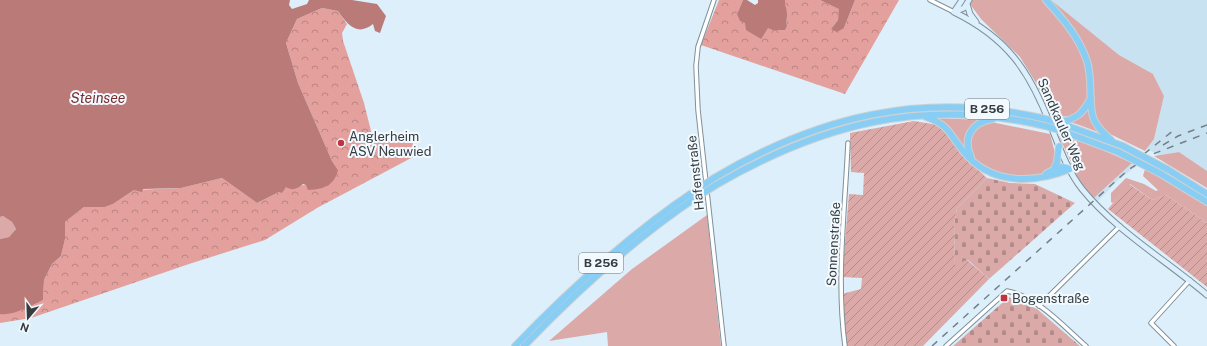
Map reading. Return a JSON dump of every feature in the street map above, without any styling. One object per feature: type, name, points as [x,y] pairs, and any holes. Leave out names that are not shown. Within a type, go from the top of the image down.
[{"type":"highway","points":[[1046,0],[1072,30],[1084,52],[1090,76],[1091,98],[1095,121],[1112,141]]},
{"type":"highway","points":[[1057,122],[1071,120],[1079,116],[1086,108],[1091,98]]},
{"type":"highway","name":"B 256","points":[[515,346],[603,261],[664,212],[714,178],[753,156],[789,139],[818,128],[867,115],[932,107],[959,107],[1005,111],[1042,118],[1123,146],[1167,169],[1207,194]]},
{"type":"highway","points":[[921,115],[937,121],[947,127],[963,150],[984,170],[1007,178],[1025,180],[1070,169]]},
{"type":"highway","name":"B 256","points":[[524,346],[609,265],[667,218],[716,185],[755,163],[810,139],[866,123],[921,115],[970,115],[1004,118],[1045,126],[1118,152],[1161,174],[1207,202]]},
{"type":"highway","points":[[971,159],[967,140],[972,129],[983,121],[1004,118]]},
{"type":"highway","points":[[1054,170],[1058,162],[1059,146]]},
{"type":"highway","points":[[1043,176],[1064,166],[1070,169]]},
{"type":"street","name":"Hafenstraße","points":[[714,0],[698,47],[696,66],[698,110],[724,346]]},
{"type":"street","name":"Sandkauler Weg","points":[[930,0],[979,25],[1001,43],[1027,73],[1039,95],[1059,146],[1078,184],[1090,198],[1120,226],[1207,295]]},
{"type":"street","points":[[954,12],[962,0]]},
{"type":"street","points":[[954,12],[961,10],[968,2]]},
{"type":"street","points":[[968,2],[970,14],[979,25]]},
{"type":"street","name":"Sonnenstraße","points":[[845,346],[840,280],[848,143]]},
{"type":"street","points":[[1039,306],[1120,226]]},
{"type":"street","points":[[1174,346],[1151,323],[1190,280]]},
{"type":"street","points":[[946,346],[1007,291],[1015,293],[1039,306],[1086,346]]},
{"type":"shaded area","points":[[1051,0],[1207,0],[1207,171],[1179,152],[1159,155],[1147,149],[1154,139],[1164,96],[1154,75],[1119,55]]},
{"type":"shaded area","points":[[1132,163],[1138,165],[1118,180],[1098,201],[1094,198]]},
{"type":"green space","points":[[719,0],[743,0],[737,14],[768,28],[785,29],[787,26],[785,0],[820,0],[840,9],[838,20],[831,29],[844,28],[855,0],[899,0],[845,94],[701,45]]},
{"type":"green space","points":[[971,0],[1043,0],[1071,35],[1079,48],[1085,63],[1088,77],[1088,91],[1081,110],[1073,115],[1064,117],[1050,114],[1036,83],[1020,57],[981,19],[970,4]]},
{"type":"green space","points":[[1051,0],[1119,55],[1153,74],[1164,96],[1154,139],[1145,151],[1110,134],[1100,125],[1094,111],[1093,78],[1086,51],[1075,29]]},
{"type":"green space","points":[[322,8],[338,11],[347,24],[342,33],[343,41],[364,103],[373,139],[392,133],[411,133],[415,156],[317,208],[265,240],[189,264],[31,318],[0,323],[0,314],[43,300],[44,280],[52,264],[61,256],[65,239],[65,222],[84,207],[105,207],[113,204],[134,190],[181,188],[222,178],[257,203],[286,187],[306,185],[338,170],[332,161],[298,83],[286,43],[297,19]]},
{"type":"green space","points":[[1089,106],[1101,133],[1071,122],[1083,115]]},
{"type":"green space","points":[[936,118],[982,120],[978,122],[965,151],[950,127]]},
{"type":"green space","points":[[914,121],[938,125],[952,137],[965,158],[987,178],[957,208],[954,225],[955,265],[967,260],[989,279],[923,346],[847,346],[842,294],[861,289],[862,278],[842,277],[849,194],[863,195],[864,173],[851,172],[850,133]]},
{"type":"green space","points":[[991,122],[1050,134],[1055,153],[1053,167],[1037,175],[1018,177],[1000,173],[979,162],[972,154],[970,136],[980,125]]},
{"type":"green space","points":[[1059,136],[1092,145],[1132,163],[1094,198],[1079,180]]},
{"type":"green space","points":[[1179,152],[1207,171],[1207,188],[1154,156]]},
{"type":"green space","points":[[1145,169],[1158,176],[1159,175],[1207,206],[1207,223],[1166,195],[1152,200],[1130,184],[1113,203],[1111,202],[1111,193],[1126,178],[1144,184],[1156,191],[1158,190],[1143,176]]},
{"type":"green space","points":[[987,178],[1010,183],[1035,184],[1075,203],[989,279],[968,260],[955,266],[954,225],[957,208]]},
{"type":"green space","points":[[1129,184],[1152,200],[1166,195],[1207,223],[1207,287],[1108,209]]},
{"type":"green space","points":[[707,215],[721,346],[608,346],[607,332],[549,341],[632,269]]},
{"type":"green space","points":[[3,216],[12,222],[16,229],[9,237],[0,239],[0,217]]},
{"type":"green space","points":[[1009,297],[1037,309],[1080,346],[953,346]]},
{"type":"water","name":"Steinsee","points":[[0,0],[290,0],[289,5],[292,9],[307,4],[309,0],[352,0],[377,4],[386,16],[380,33],[375,31],[373,24],[367,28],[357,29],[349,24],[338,11],[322,8],[297,19],[286,43],[298,83],[332,161],[338,170],[334,180],[328,186],[314,190],[308,190],[306,185],[303,184],[294,189],[286,187],[282,193],[279,192],[257,203],[222,178],[181,188],[143,189],[142,192],[134,190],[113,204],[105,207],[84,207],[65,222],[65,239],[61,256],[52,264],[44,280],[43,300],[17,312],[0,314],[0,239],[9,237],[16,229],[12,222],[3,216],[0,217]]},
{"type":"water","points":[[743,0],[747,0],[755,5],[758,3],[758,0],[785,0],[787,26],[785,30],[773,30],[768,28],[761,39],[746,30],[745,23],[740,21],[737,14]]},
{"type":"water","points":[[820,0],[855,0],[844,28],[837,32],[831,29],[838,20],[839,9]]},
{"type":"railway","points":[[1163,145],[1178,136],[1207,125]]},
{"type":"railway","points":[[1144,154],[1174,130]]},
{"type":"railway","points":[[932,346],[1128,170],[1153,154],[1207,133]]},
{"type":"place","name":"Anglerheim ASV Neuwied","points":[[341,143]]},
{"type":"place","name":"Bogenstraße","points":[[1004,298]]}]
